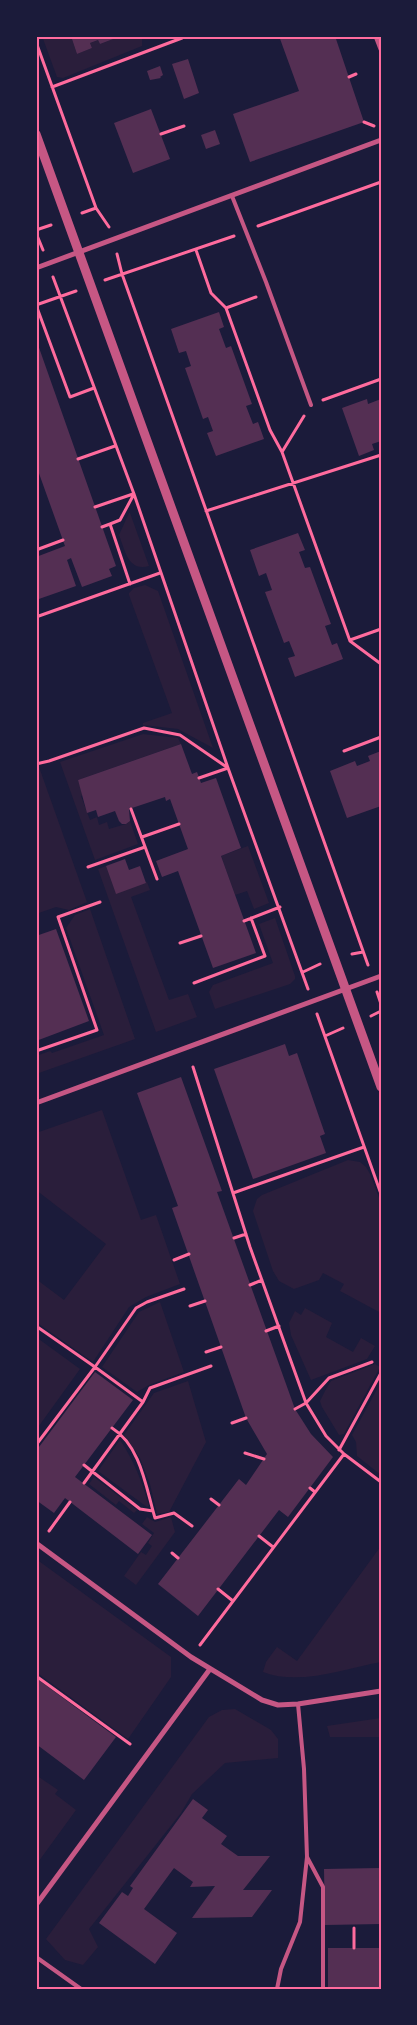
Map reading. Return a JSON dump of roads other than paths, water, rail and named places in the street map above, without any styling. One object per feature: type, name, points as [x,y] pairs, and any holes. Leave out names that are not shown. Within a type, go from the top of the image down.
[{"type":"street","points":[[376,36],[381,49]]},
{"type":"street","points":[[36,134],[381,1087]]},
{"type":"street","points":[[36,268],[381,140]]},
{"type":"street","points":[[36,1103],[381,976]]},
{"type":"street","points":[[36,1543],[210,1669],[262,1700],[278,1705],[298,1704],[381,1690]]},
{"type":"street","points":[[36,1905],[210,1669]]},
{"type":"lane","points":[[232,196],[311,404]]},
{"type":"lane","points":[[277,1989],[282,1969],[300,1922],[307,1857],[304,1769],[298,1704]]},
{"type":"lane","points":[[307,1857],[323,1887],[323,1989]]},
{"type":"lane","points":[[36,1957],[81,1989]]}]
